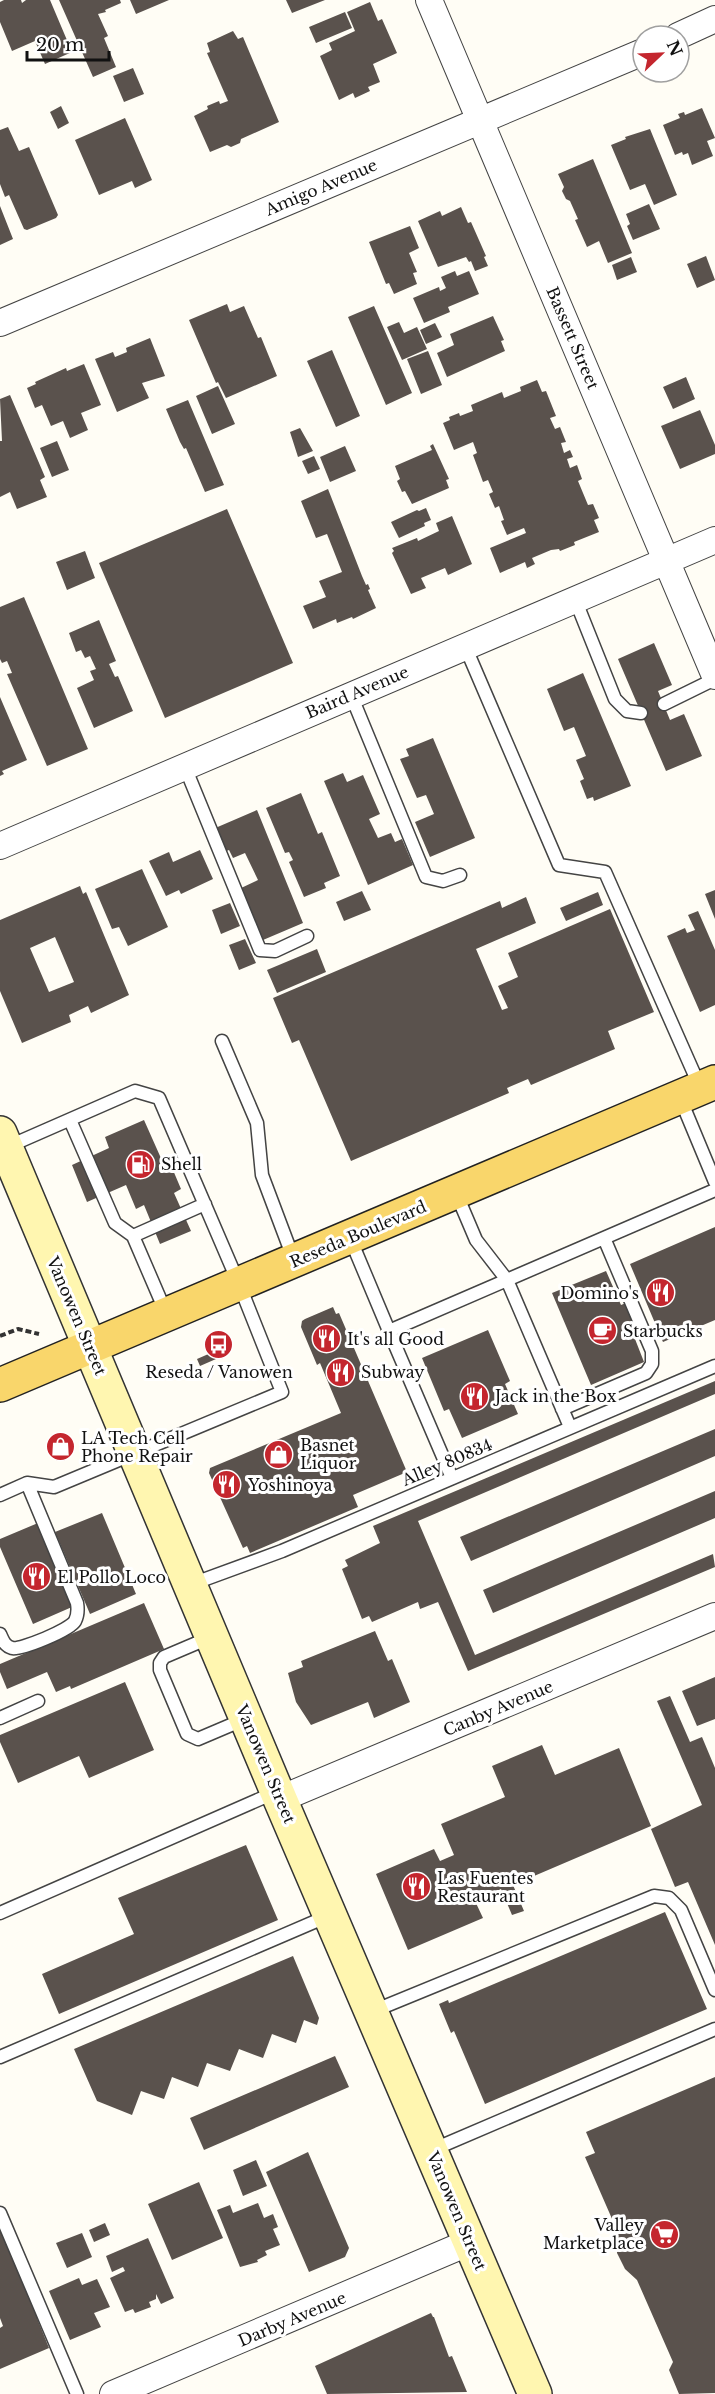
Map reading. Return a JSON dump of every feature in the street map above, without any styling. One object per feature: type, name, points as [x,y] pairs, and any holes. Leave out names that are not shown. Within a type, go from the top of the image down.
[{"type":"main road","name":"Reseda Boulevard","points":[[0,1385],[698,1089]]},
{"type":"main road","name":"Vanowen Street","points":[[3,1147],[535,2394]]},
{"type":"street","name":"Bassett Street","points":[[429,0],[481,118],[715,678]]},
{"type":"street","points":[[691,30],[715,19]]},
{"type":"street","name":"Amigo Avenue","points":[[0,323],[481,118],[631,57]]},
{"type":"street","name":"Baird Avenue","points":[[0,846],[715,540]]},
{"type":"street","name":"Canby Avenue","points":[[279,1795],[715,1616]]},
{"type":"street","name":"Darby Avenue","points":[[113,2394],[470,2242]]},
{"type":"lane","points":[[574,599],[615,699],[627,711],[641,712]]},
{"type":"lane","points":[[465,646],[559,865],[605,872],[698,1089],[715,1182]]},
{"type":"lane","points":[[664,704],[715,678]]},
{"type":"lane","points":[[351,695],[426,877],[443,881],[460,875]]},
{"type":"lane","points":[[185,767],[260,950],[275,951],[308,936]]},
{"type":"lane","points":[[222,1041],[257,1124],[262,1175],[294,1260]]},
{"type":"lane","points":[[0,1495],[27,1483],[54,1486],[282,1392],[239,1284],[159,1098],[135,1091],[3,1147]]},
{"type":"lane","points":[[70,1120],[115,1223],[133,1236],[167,1315]]},
{"type":"lane","points":[[389,1331],[715,1190]]},
{"type":"lane","points":[[456,1193],[476,1240],[507,1280],[570,1427]]},
{"type":"lane","points":[[133,1236],[205,1204]]},
{"type":"lane","points":[[350,1237],[452,1478]]},
{"type":"lane","points":[[562,1409],[646,1373],[652,1364],[652,1351],[604,1238]]},
{"type":"lane","name":"Alley 80834","points":[[191,1585],[282,1551],[715,1366]]},
{"type":"lane","points":[[0,1634],[4,1643],[10,1648],[19,1648],[68,1628],[75,1622],[78,1612],[77,1603],[27,1483]]},
{"type":"lane","points":[[212,1636],[164,1657],[160,1663],[160,1670],[178,1713],[187,1734],[198,1739],[247,1719]]},
{"type":"lane","points":[[0,1718],[38,1701]]},
{"type":"lane","points":[[0,1912],[279,1795]]},
{"type":"lane","points":[[371,2012],[654,1896],[669,1898],[681,1910],[715,1990]]},
{"type":"lane","points":[[0,2057],[329,1915]]},
{"type":"lane","points":[[431,2151],[715,2029]]},
{"type":"lane","points":[[0,2213],[77,2394]]},
{"type":"building","points":[[21,0],[22,3],[26,0],[50,0],[72,52],[45,64],[35,41],[12,51],[0,22],[0,2]]},
{"type":"building","points":[[59,0],[120,0],[121,3],[98,14],[108,36],[104,38],[116,67],[93,77]]},
{"type":"building","points":[[130,0],[169,0],[136,14]]},
{"type":"building","points":[[286,0],[325,0],[292,13]]},
{"type":"building","points":[[370,2],[378,21],[382,19],[397,53],[373,64],[380,82],[368,87],[370,91],[355,98],[353,93],[339,100],[320,56],[332,50],[329,43],[355,31],[347,12]]},
{"type":"building","points":[[345,12],[352,28],[316,43],[309,27]]},
{"type":"building","points":[[233,31],[238,39],[243,37],[279,122],[241,139],[240,143],[231,147],[227,145],[210,152],[194,116],[208,109],[207,106],[219,101],[220,104],[228,101],[207,53],[210,52],[207,43]]},
{"type":"building","points":[[133,68],[144,94],[124,102],[113,76]]},
{"type":"building","points":[[61,106],[69,123],[58,129],[50,112]]},
{"type":"building","points":[[702,108],[715,138],[707,141],[713,156],[692,165],[688,153],[683,155],[682,152],[675,155],[663,125],[680,118],[678,114],[684,112],[685,115]]},
{"type":"building","points":[[125,118],[152,180],[135,188],[132,181],[99,195],[75,140]]},
{"type":"building","points":[[8,127],[19,151],[29,147],[58,215],[56,218],[27,230],[24,229],[9,195],[5,197],[0,184],[0,130]]},
{"type":"building","points":[[650,129],[677,195],[654,205],[645,184],[630,190],[611,145],[626,139],[625,137]]},
{"type":"building","points":[[593,159],[632,253],[608,263],[599,241],[587,247],[575,220],[578,219],[570,201],[566,199],[562,191],[564,187],[558,174]]},
{"type":"building","points":[[649,204],[660,229],[633,240],[627,226],[630,224],[626,214]]},
{"type":"building","points":[[0,206],[13,239],[0,245]]},
{"type":"building","points":[[461,207],[468,223],[471,222],[486,256],[484,257],[488,266],[475,271],[471,261],[469,262],[466,257],[438,267],[418,221],[440,211],[442,216]]},
{"type":"building","points":[[410,226],[419,248],[409,253],[417,272],[413,273],[417,284],[394,294],[389,283],[386,284],[369,242]]},
{"type":"building","points":[[706,256],[715,280],[697,288],[687,264]]},
{"type":"building","points":[[631,257],[637,272],[617,280],[612,265]]},
{"type":"building","points":[[455,271],[457,276],[469,271],[479,294],[448,307],[450,312],[424,323],[413,298],[439,287],[440,291],[446,288],[441,277]]},
{"type":"building","points":[[227,304],[230,312],[244,306],[258,338],[261,337],[277,376],[226,398],[218,382],[216,383],[189,320]]},
{"type":"building","points":[[374,306],[412,393],[386,405],[348,317]]},
{"type":"building","points":[[493,316],[504,340],[501,341],[505,351],[447,377],[437,353],[454,345],[450,334]]},
{"type":"building","points":[[399,322],[404,333],[417,327],[427,349],[402,360],[387,327]]},
{"type":"building","points":[[435,323],[442,337],[426,344],[420,330]]},
{"type":"building","points":[[150,338],[165,376],[142,383],[149,398],[117,412],[95,359],[113,352],[115,357],[127,352],[126,348]]},
{"type":"building","points":[[332,350],[360,416],[336,427],[307,361]]},
{"type":"building","points":[[428,351],[442,385],[421,394],[407,359]]},
{"type":"building","points":[[84,364],[101,405],[81,413],[88,430],[70,438],[63,421],[51,426],[42,405],[35,408],[27,388],[66,368],[67,371]]},
{"type":"building","points":[[686,377],[695,399],[673,409],[663,387]]},
{"type":"building","points":[[537,380],[542,392],[546,391],[556,416],[550,418],[555,429],[560,427],[566,442],[561,443],[564,453],[570,450],[573,457],[567,459],[570,468],[577,465],[582,479],[578,481],[588,505],[593,504],[599,518],[594,520],[599,532],[574,542],[575,545],[560,551],[559,549],[551,550],[532,558],[535,564],[527,568],[525,562],[500,573],[490,548],[526,533],[524,528],[507,535],[501,521],[504,520],[499,506],[495,508],[489,494],[493,492],[488,480],[483,482],[473,455],[477,453],[473,442],[454,450],[443,423],[450,420],[449,417],[459,413],[460,416],[473,411],[471,405],[502,392],[504,398],[521,391],[520,387]]},
{"type":"building","points":[[218,386],[235,424],[212,434],[196,396]]},
{"type":"building","points":[[10,395],[45,477],[40,480],[47,497],[17,509],[10,492],[0,497],[0,441],[2,441],[0,399]]},
{"type":"building","points":[[188,400],[224,485],[205,492],[166,409]]},
{"type":"building","points":[[700,410],[715,445],[715,454],[680,469],[661,426]]},
{"type":"building","points":[[300,428],[313,451],[298,457],[290,432]]},
{"type":"building","points":[[57,441],[69,470],[52,477],[40,448]]},
{"type":"building","points":[[433,444],[449,479],[446,480],[449,488],[412,504],[405,491],[402,492],[397,481],[400,479],[395,466],[432,450],[430,446]]},
{"type":"building","points":[[345,446],[356,471],[330,482],[320,457]]},
{"type":"building","points":[[314,456],[320,469],[308,474],[302,461]]},
{"type":"building","points":[[328,489],[376,608],[353,619],[352,617],[337,623],[336,619],[313,629],[303,606],[326,597],[319,581],[342,572],[327,534],[316,538],[301,501]]},
{"type":"building","points":[[426,508],[431,520],[424,523],[425,526],[399,538],[391,522]]},
{"type":"building","points":[[227,509],[293,663],[165,718],[99,563]]},
{"type":"building","points":[[452,516],[472,564],[448,575],[445,568],[421,578],[426,588],[411,594],[392,553],[394,551],[392,548],[417,538],[418,541],[439,531],[436,523]]},
{"type":"building","points":[[85,551],[95,578],[67,590],[56,562]]},
{"type":"building","points":[[24,597],[88,749],[47,766],[7,674],[12,673],[7,661],[2,663],[0,659],[0,607]]},
{"type":"building","points":[[99,620],[116,661],[109,664],[115,677],[118,676],[133,711],[94,728],[77,688],[94,680],[90,671],[96,669],[90,656],[85,658],[81,650],[76,652],[69,633]]},
{"type":"building","points":[[654,643],[672,685],[658,691],[670,720],[684,714],[702,756],[666,771],[618,659]]},
{"type":"building","points":[[583,673],[631,786],[594,801],[593,797],[587,799],[580,781],[584,779],[576,760],[586,756],[574,727],[564,731],[547,689]]},
{"type":"building","points":[[0,697],[27,760],[2,771],[4,774],[0,776]]},
{"type":"building","points":[[433,738],[475,838],[430,857],[415,822],[434,814],[426,795],[417,798],[400,759],[409,756],[406,749]]},
{"type":"building","points":[[343,773],[347,782],[363,775],[380,814],[369,819],[378,838],[391,833],[395,842],[402,839],[413,865],[368,885],[324,781]]},
{"type":"building","points":[[301,793],[318,834],[322,832],[340,876],[324,883],[326,888],[304,897],[289,862],[293,860],[289,852],[285,853],[266,808]]},
{"type":"building","points":[[257,810],[303,923],[263,940],[239,889],[258,880],[245,853],[233,858],[229,850],[224,852],[213,829]]},
{"type":"building","points":[[200,850],[213,879],[181,894],[179,890],[166,896],[149,861],[169,852],[173,862]]},
{"type":"building","points":[[142,869],[168,927],[128,946],[119,927],[112,929],[95,889]]},
{"type":"building","points":[[80,886],[83,894],[86,892],[129,995],[91,1013],[88,1006],[69,1015],[71,1022],[22,1043],[0,991],[0,920]],"holes":[[[55,937],[74,982],[49,992],[30,948]]]},
{"type":"building","points":[[715,890],[715,919],[705,894]]},
{"type":"building","points":[[362,891],[371,910],[344,921],[336,902]]},
{"type":"building","points":[[598,892],[603,905],[566,921],[560,908]]},
{"type":"building","points":[[526,897],[536,923],[476,949],[502,1010],[508,1008],[498,986],[518,977],[508,953],[610,909],[654,1012],[608,1031],[615,1049],[531,1085],[528,1079],[507,1088],[509,1093],[351,1161],[299,1040],[292,1043],[273,998],[500,901],[502,908]]},
{"type":"building","points":[[230,903],[240,926],[221,934],[212,910]]},
{"type":"building","points":[[698,911],[715,950],[715,1005],[700,1012],[667,936],[685,928],[687,933],[695,930],[688,915]]},
{"type":"building","points":[[245,939],[256,963],[239,970],[229,945]]},
{"type":"building","points":[[317,949],[326,972],[277,993],[267,970]]},
{"type":"building","points":[[144,1120],[164,1165],[170,1163],[181,1189],[174,1193],[191,1231],[160,1244],[144,1205],[136,1209],[126,1185],[87,1202],[72,1165],[109,1148],[105,1137]]},
{"type":"building","points":[[715,1227],[715,1320],[663,1342],[630,1264]]},
{"type":"building","name":"Starbucks","points":[[606,1271],[621,1305],[626,1303],[635,1325],[633,1326],[638,1337],[635,1339],[644,1362],[591,1385],[552,1293]]},
{"type":"building","points":[[333,1307],[336,1314],[339,1313],[407,1472],[353,1495],[358,1507],[250,1553],[247,1546],[243,1548],[209,1473],[210,1468],[341,1413],[320,1363],[317,1365],[301,1327],[305,1319]]},
{"type":"building","name":"Jack in the Box","points":[[488,1330],[510,1381],[505,1384],[518,1414],[462,1438],[449,1409],[444,1411],[422,1358]]},
{"type":"building","points":[[213,1352],[216,1359],[200,1366],[197,1359]]},
{"type":"building","points":[[715,1381],[715,1394],[418,1521],[475,1655],[713,1554],[715,1567],[468,1671],[438,1602],[420,1609],[418,1602],[372,1622],[369,1616],[362,1619],[342,1569],[348,1566],[345,1560],[380,1543],[373,1526]]},
{"type":"building","points":[[715,1429],[715,1456],[471,1561],[460,1537]]},
{"type":"building","points":[[65,1434],[70,1445],[58,1451],[52,1450],[49,1443],[53,1438]]},
{"type":"building","points":[[715,1491],[715,1518],[493,1613],[483,1590]]},
{"type":"building","points":[[102,1513],[136,1594],[90,1614],[55,1532]]},
{"type":"building","name":"El Pollo Loco","points":[[38,1523],[72,1607],[33,1624],[0,1547],[0,1539]]},
{"type":"building","points":[[144,1603],[164,1649],[71,1689],[70,1686],[56,1692],[47,1672],[7,1689],[0,1672],[0,1664]]},
{"type":"building","points":[[375,1631],[388,1661],[392,1659],[410,1702],[374,1718],[368,1702],[311,1725],[296,1702],[288,1673],[303,1667],[301,1661]]},
{"type":"building","points":[[715,1677],[715,1719],[697,1726],[682,1691]]},
{"type":"building","points":[[125,1682],[154,1750],[89,1778],[79,1756],[18,1783],[0,1742],[0,1735]]},
{"type":"building","points":[[670,1696],[690,1742],[702,1737],[715,1768],[715,1945],[688,1882],[675,1887],[651,1829],[702,1805],[657,1701]]},
{"type":"building","points":[[542,1745],[555,1775],[619,1748],[651,1826],[513,1885],[524,1911],[512,1915],[501,1889],[475,1901],[483,1918],[408,1950],[376,1874],[434,1849],[440,1861],[454,1855],[441,1824],[505,1797],[492,1766]]},
{"type":"building","points":[[246,1845],[278,1920],[59,2014],[42,1974],[134,1934],[118,1898]]},
{"type":"building","points":[[665,1912],[707,2009],[485,2104],[454,2031],[451,2033],[439,2004],[448,2000],[449,2003]]},
{"type":"building","points":[[293,1956],[319,2018],[317,2025],[304,2020],[296,2043],[272,2034],[263,2058],[239,2049],[230,2071],[207,2063],[198,2087],[172,2077],[164,2099],[141,2091],[132,2115],[97,2101],[74,2049]]},
{"type":"building","points":[[335,2056],[349,2087],[204,2150],[190,2118]]},
{"type":"building","name":"Valley Marketplace","points":[[715,2077],[715,2393],[679,2394],[669,2370],[673,2362],[637,2280],[625,2269],[617,2253],[616,2228],[585,2157],[595,2153],[586,2132]]},
{"type":"building","points":[[308,2152],[349,2248],[345,2257],[309,2272],[266,2172]]},
{"type":"building","points":[[256,2160],[267,2186],[243,2196],[233,2170]]},
{"type":"building","points":[[199,2182],[223,2238],[172,2260],[148,2204]]},
{"type":"building","points":[[258,2203],[264,2218],[273,2214],[278,2227],[273,2229],[280,2245],[265,2251],[267,2255],[257,2260],[258,2262],[240,2267],[217,2210],[230,2205],[233,2213]]},
{"type":"building","points":[[0,2221],[41,2316],[37,2318],[49,2348],[0,2369],[0,2328],[3,2326],[0,2318]]},
{"type":"building","points":[[105,2223],[110,2235],[94,2242],[89,2230]]},
{"type":"building","points":[[82,2233],[92,2257],[67,2268],[56,2243]]},
{"type":"building","points":[[148,2238],[174,2298],[161,2304],[156,2294],[156,2299],[149,2302],[151,2307],[135,2313],[133,2309],[125,2312],[110,2278],[125,2271],[123,2267],[112,2272],[106,2256]]},
{"type":"building","points":[[79,2278],[82,2285],[97,2279],[110,2307],[94,2313],[101,2327],[70,2340],[49,2291]]},
{"type":"building","points":[[431,2313],[449,2357],[452,2356],[467,2392],[327,2394],[315,2366]]},
{"type":"place","name":"Shell","points":[[140,1164]]},
{"type":"place","name":"Domino's","points":[[660,1293]]},
{"type":"place","name":"Starbucks","points":[[602,1331]]},
{"type":"place","name":"It's all Good","points":[[326,1339]]},
{"type":"place","name":"Reseda / Vanowen","points":[[219,1344]]},
{"type":"place","name":"Subway","points":[[340,1372]]},
{"type":"place","name":"Jack in the Box","points":[[474,1396]]},
{"type":"place","name":"LA Tech Cell Phone Repair","points":[[60,1447]]},
{"type":"place","name":"Basnet Liquor","points":[[279,1454]]},
{"type":"place","name":"Yoshinoya","points":[[227,1485]]},
{"type":"place","name":"El Pollo Loco","points":[[36,1577]]},
{"type":"place","name":"Las Fuentes Restaurant","points":[[416,1887]]},
{"type":"place","name":"Valley Marketplace","points":[[665,2234]]}]
